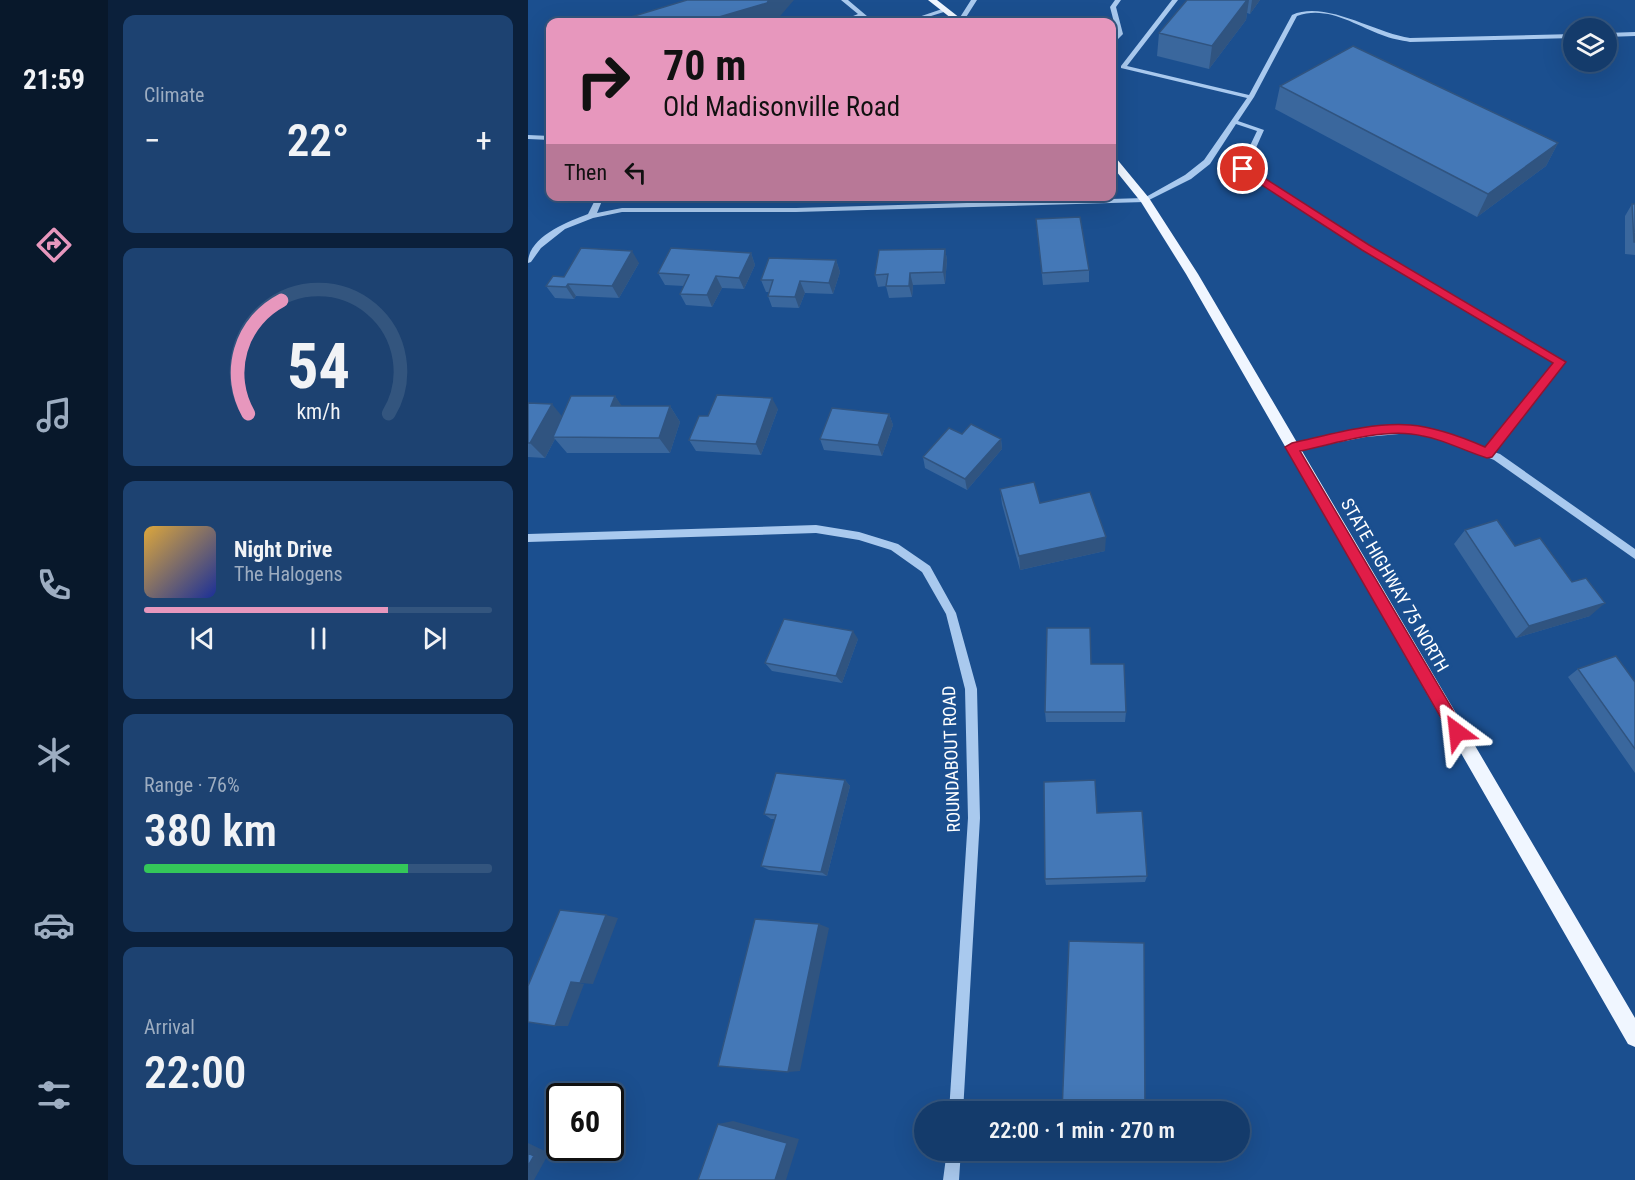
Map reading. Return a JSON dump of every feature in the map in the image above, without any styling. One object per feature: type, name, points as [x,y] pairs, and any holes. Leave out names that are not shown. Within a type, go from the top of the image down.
[{"type":"main road","points":[[932,0],[955,18]]},
{"type":"main road","name":"STATE HIGHWAY 75 NORTH","points":[[1116,165],[1145,200],[1192,274],[1635,1037]]},
{"type":"street","points":[[843,0],[866,18]]},
{"type":"street","points":[[963,18],[974,0]]},
{"type":"street","points":[[1116,18],[1113,7],[1118,0]]},
{"type":"street","points":[[1175,0],[1123,67],[1251,97]]},
{"type":"street","points":[[1116,201],[1145,200],[1200,168],[1213,156],[1251,97],[1295,15],[1308,9],[1328,9],[1340,12],[1386,35],[1410,40],[1563,36]]},
{"type":"street","points":[[920,18],[945,10]]},
{"type":"street","points":[[854,18],[862,15]]},
{"type":"street","points":[[1116,19],[1120,34],[1116,38]]},
{"type":"street","points":[[1617,34],[1635,34]]},
{"type":"street","points":[[1235,122],[1261,130],[1243,169],[1366,248],[1560,362],[1487,453]]},
{"type":"street","points":[[528,137],[546,138]]},
{"type":"street","points":[[591,216],[598,201]]},
{"type":"street","points":[[528,260],[538,246],[562,227],[591,216],[622,210],[796,210],[1110,201]]},
{"type":"street","points":[[1292,447],[1366,433],[1410,429],[1457,440],[1497,457],[1635,555]]},
{"type":"street","name":"ROUNDABOUT ROAD","points":[[528,538],[816,530],[859,536],[894,547],[926,569],[951,613],[971,689],[974,818],[957,1101]]},
{"type":"street","points":[[951,1180],[953,1161]]},
{"type":"building","points":[[687,0],[769,0],[767,3],[716,18],[628,18]]},
{"type":"building","points":[[1187,0],[1247,0],[1212,46],[1159,33]]},
{"type":"building","points":[[1353,46],[1558,143],[1488,194],[1280,86]]},
{"type":"building","points":[[1632,204],[1635,204],[1635,242],[1634,242]]},
{"type":"building","points":[[1080,217],[1089,270],[1042,273],[1036,219]]},
{"type":"building","points":[[581,248],[632,251],[612,286],[568,284],[566,287],[546,286],[553,276],[564,277]]},
{"type":"building","points":[[671,248],[751,253],[739,278],[716,276],[707,295],[680,294],[689,275],[658,273]]},
{"type":"building","points":[[945,249],[943,272],[910,273],[909,286],[886,286],[888,274],[875,275],[879,250]]},
{"type":"building","points":[[769,258],[836,260],[829,283],[800,281],[795,297],[768,296],[773,280],[761,280]]},
{"type":"building","points":[[717,395],[772,398],[756,444],[689,440],[699,416],[708,416]]},
{"type":"building","points":[[571,396],[615,396],[611,406],[670,406],[659,438],[553,437]]},
{"type":"building","points":[[528,403],[552,404],[530,443],[528,443]]},
{"type":"building","points":[[832,408],[889,414],[878,445],[820,439]]},
{"type":"building","points":[[971,424],[1001,439],[965,479],[923,457],[949,428],[962,434]]},
{"type":"building","points":[[1034,482],[1040,503],[1090,492],[1106,537],[1019,556],[1000,489]]},
{"type":"building","points":[[1497,520],[1515,546],[1540,538],[1572,582],[1586,578],[1605,603],[1529,626],[1465,530]]},
{"type":"building","points":[[784,619],[853,631],[836,676],[765,663]]},
{"type":"building","points":[[1047,628],[1090,628],[1091,664],[1124,664],[1126,712],[1045,712]]},
{"type":"building","points":[[1616,656],[1635,682],[1635,749],[1578,669]]},
{"type":"building","points":[[776,773],[845,780],[821,872],[761,866],[776,815],[764,814]]},
{"type":"building","points":[[1095,780],[1097,813],[1142,811],[1147,876],[1045,879],[1044,782]]},
{"type":"building","points":[[560,910],[606,915],[580,983],[571,982],[555,1026],[528,1022],[528,986]]},
{"type":"building","points":[[755,919],[819,924],[788,1072],[718,1066]]},
{"type":"building","points":[[1069,941],[1144,943],[1145,1101],[1062,1101]]},
{"type":"building","points":[[718,1124],[787,1143],[775,1180],[698,1180]]},
{"type":"building","points":[[528,1153],[534,1156],[528,1166]]},
{"type":"route","points":[[1243,169],[1366,248],[1560,362],[1487,453],[1457,440],[1410,429],[1366,433],[1292,447],[1457,732]]}]
